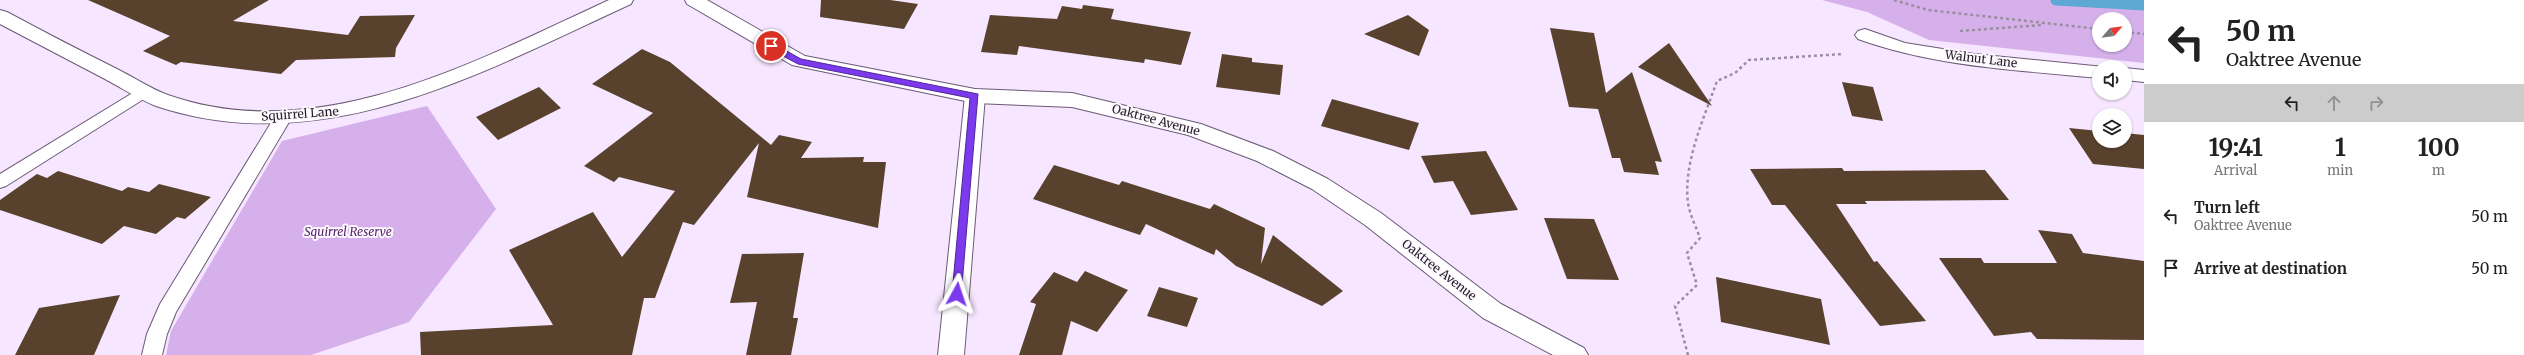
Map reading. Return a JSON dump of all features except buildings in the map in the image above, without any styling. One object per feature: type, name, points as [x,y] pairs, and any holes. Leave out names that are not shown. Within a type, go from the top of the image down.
[{"type":"street","name":"Squirrel Lane","points":[[0,16],[163,101],[194,109],[234,116],[283,117],[334,113],[415,91],[443,81],[624,0]]},
{"type":"street","name":"Oaktree Avenue","points":[[694,0],[798,62],[975,96],[1072,100],[1194,129],[1265,156],[1320,184],[1373,219],[1492,311],[1575,355]]},
{"type":"street","name":"Walnut Lane","points":[[1865,35],[1902,48],[1974,60],[2092,71]]},
{"type":"street","points":[[2132,75],[2144,76]]},
{"type":"street","points":[[952,355],[975,96]]},
{"type":"lane","points":[[0,182],[144,91]]},
{"type":"lane","points":[[152,355],[157,334],[168,310],[283,117]]},
{"type":"path","points":[[1894,0],[1928,10],[2092,28]]},
{"type":"path","points":[[1953,31],[2049,24]]},
{"type":"path","points":[[2132,33],[2144,34]]},
{"type":"path","points":[[1688,355],[1675,306],[1697,285],[1687,253],[1700,238],[1688,204],[1688,184],[1704,117],[1717,81],[1735,73],[1749,60],[1843,54]]},
{"type":"green space","points":[[1822,0],[2144,0],[2144,63],[2132,62],[2132,60],[2116,60],[1929,40],[1867,12]]},
{"type":"green space","name":"Squirrel Reserve","points":[[427,106],[496,209],[409,322],[311,355],[166,355],[171,331],[282,141]]},
{"type":"waterway","points":[[2056,0],[2144,5]]},
{"type":"route","points":[[771,46],[798,62],[975,96],[957,294]]}]
